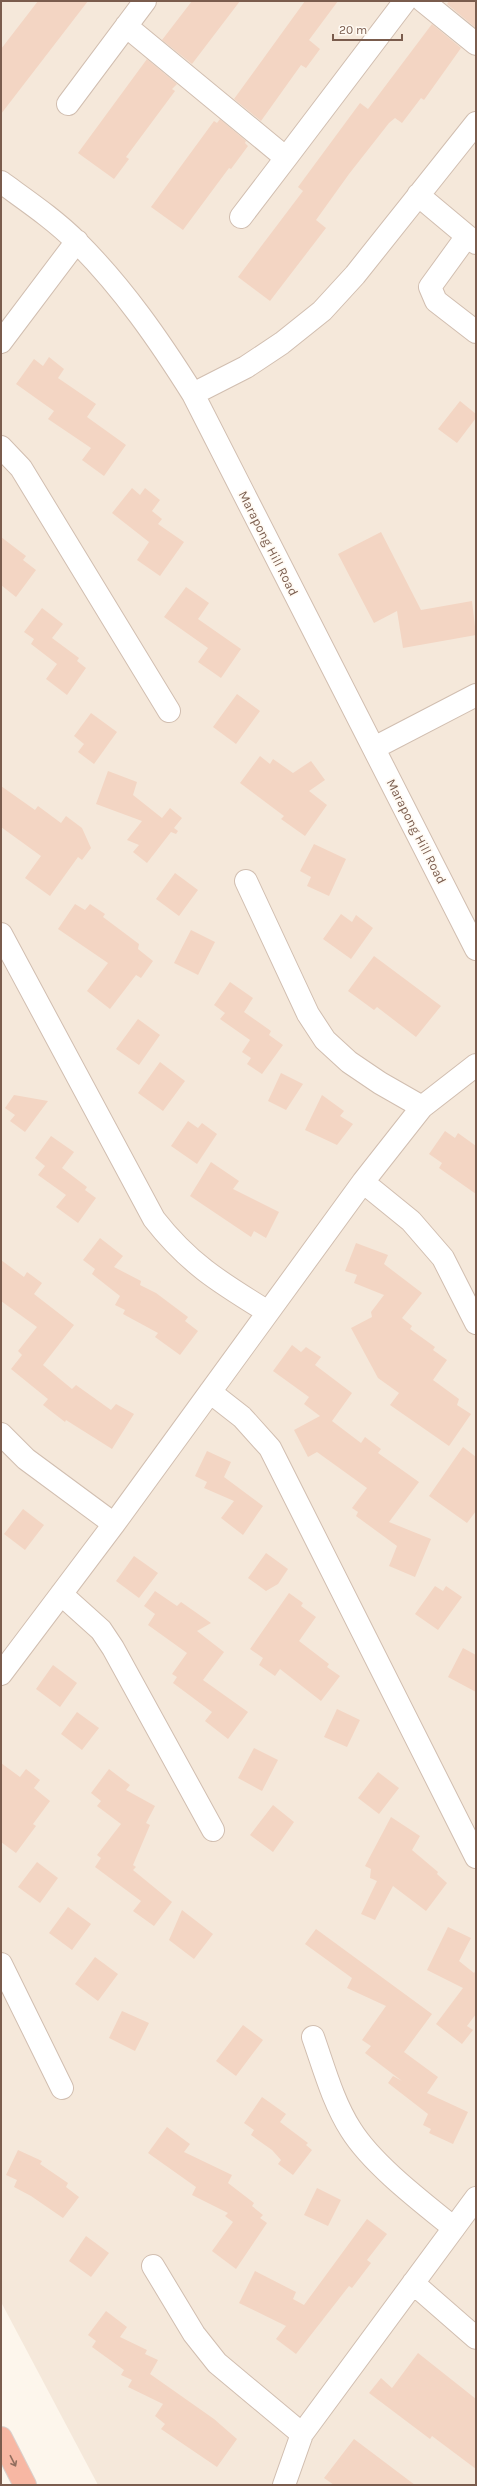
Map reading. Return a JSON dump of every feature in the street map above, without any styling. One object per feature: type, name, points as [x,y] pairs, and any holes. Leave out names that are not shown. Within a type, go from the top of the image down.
[{"type":"highway","points":[[1,2438],[25,2485]]},
{"type":"street","points":[[68,104],[144,1]]},
{"type":"street","points":[[241,217],[405,1]]},
{"type":"street","points":[[423,1],[476,44]]},
{"type":"street","points":[[126,26],[286,158]]},
{"type":"street","points":[[193,394],[252,363],[282,343],[322,312],[355,275],[476,123]]},
{"type":"street","name":"Marapong Hill Road","points":[[1,182],[45,213],[77,241],[122,290],[164,348],[193,394],[476,949]]},
{"type":"street","points":[[418,195],[472,240],[430,287],[436,301],[476,332]]},
{"type":"street","points":[[1,342],[77,241]]},
{"type":"street","points":[[1,447],[21,468],[169,711]]},
{"type":"street","points":[[374,748],[476,695]]},
{"type":"street","points":[[246,881],[308,1014],[325,1040],[349,1062],[374,1079],[422,1107]]},
{"type":"street","points":[[1,934],[154,1219],[176,1246],[196,1264],[218,1281],[268,1312]]},
{"type":"street","points":[[1,1674],[114,1524],[363,1182],[422,1107],[476,1066]]},
{"type":"street","points":[[363,1182],[410,1221],[443,1258],[476,1324]]},
{"type":"street","points":[[210,1392],[242,1417],[270,1448],[476,1857]]},
{"type":"street","points":[[1,1434],[26,1459],[114,1524]]},
{"type":"street","points":[[61,1594],[101,1630],[113,1648],[213,1830]]},
{"type":"street","points":[[1,1964],[62,2088]]},
{"type":"street","points":[[313,2037],[338,2104],[352,2131],[374,2157],[416,2197],[454,2228]]},
{"type":"street","points":[[284,2485],[302,2434],[476,2198]]},
{"type":"street","points":[[152,2266],[194,2334],[217,2363],[302,2434]]},
{"type":"street","points":[[414,2283],[476,2338]]},
{"type":"shaded area","points":[[1,1],[476,1],[476,2485],[98,2485],[1,2302]]},
{"type":"building","points":[[38,1],[88,1],[1,114],[1,49]]},
{"type":"building","points":[[192,1],[240,1],[192,64],[162,40]]},
{"type":"building","points":[[305,1],[338,1],[309,40],[320,49],[306,68],[301,65],[261,121],[234,99]]},
{"type":"building","points":[[449,1],[476,1],[476,28],[447,4]]},
{"type":"building","points":[[432,24],[461,48],[424,100],[421,98],[402,123],[395,118],[389,123],[349,174],[316,220],[326,228],[270,301],[238,277],[303,191],[298,187],[360,103],[368,109]]},
{"type":"building","points":[[147,59],[177,84],[172,89],[175,91],[126,157],[129,159],[114,179],[78,153]]},
{"type":"building","points":[[220,119],[246,141],[245,143],[248,146],[231,169],[229,168],[183,230],[151,207],[214,121],[217,123]]},
{"type":"building","points":[[49,357],[64,369],[58,378],[96,404],[87,417],[126,445],[104,476],[82,460],[91,448],[48,419],[54,411],[16,384],[34,359],[43,366]]},
{"type":"building","points":[[460,401],[476,414],[476,418],[457,443],[438,429]]},
{"type":"building","points":[[132,488],[140,495],[145,488],[160,500],[152,511],[162,519],[158,524],[184,542],[160,576],[137,560],[149,542],[112,513]]},
{"type":"building","points":[[381,532],[421,610],[472,601],[476,635],[403,648],[397,611],[374,623],[338,554]]},
{"type":"building","points":[[1,537],[26,556],[23,560],[36,570],[16,597],[1,585]]},
{"type":"building","points":[[186,587],[209,603],[198,619],[241,649],[221,678],[198,662],[208,648],[164,617]]},
{"type":"building","points":[[42,608],[63,624],[52,638],[79,658],[77,661],[86,668],[67,695],[46,679],[57,664],[31,644],[34,639],[24,632]]},
{"type":"building","points":[[237,694],[260,711],[236,744],[213,727]]},
{"type":"building","points":[[91,713],[117,732],[94,764],[78,752],[84,744],[74,736]]},
{"type":"building","points":[[260,756],[270,764],[273,759],[293,773],[311,761],[325,780],[309,791],[327,805],[305,836],[281,819],[284,816],[240,783]]},
{"type":"building","points":[[108,771],[137,782],[133,795],[162,818],[170,808],[182,818],[174,828],[178,831],[176,834],[171,832],[147,863],[133,852],[139,845],[127,840],[142,821],[96,804]]},
{"type":"building","points":[[1,786],[35,810],[38,806],[61,823],[66,816],[82,828],[91,848],[82,860],[78,857],[50,896],[25,878],[41,856],[1,827]]},
{"type":"building","points":[[314,844],[346,859],[329,896],[307,886],[311,877],[300,871]]},
{"type":"building","points":[[175,873],[198,890],[179,916],[156,899]]},
{"type":"building","points":[[75,904],[85,910],[90,904],[105,914],[103,917],[139,944],[138,949],[153,961],[141,978],[136,975],[110,1009],[87,991],[108,963],[58,929]]},
{"type":"building","points":[[341,914],[352,922],[356,915],[373,928],[351,959],[323,939]]},
{"type":"building","points":[[191,930],[215,942],[198,975],[174,963]]},
{"type":"building","points":[[374,956],[441,1006],[416,1037],[377,1007],[374,1010],[348,991]]},
{"type":"building","points":[[230,982],[253,998],[244,1012],[271,1031],[269,1035],[283,1045],[262,1074],[247,1064],[251,1058],[242,1052],[250,1040],[220,1019],[225,1013],[214,1005]]},
{"type":"building","points":[[138,1019],[160,1035],[139,1065],[116,1049]]},
{"type":"building","points":[[160,1062],[185,1081],[163,1111],[138,1093]]},
{"type":"building","points":[[281,1073],[303,1084],[286,1110],[268,1101]]},
{"type":"building","points":[[14,1095],[48,1101],[25,1132],[10,1121],[15,1115],[5,1108]]},
{"type":"building","points":[[322,1095],[344,1111],[340,1116],[353,1124],[337,1145],[305,1130]]},
{"type":"building","points":[[188,1121],[198,1128],[202,1123],[217,1134],[197,1164],[171,1146]]},
{"type":"building","points":[[445,1131],[455,1138],[458,1133],[476,1146],[476,1194],[439,1168],[442,1163],[429,1154]]},
{"type":"building","points":[[51,1136],[74,1152],[62,1168],[87,1187],[85,1190],[96,1198],[78,1223],[56,1207],[66,1195],[38,1175],[45,1166],[35,1158]]},
{"type":"building","points":[[211,1162],[239,1181],[233,1189],[279,1212],[266,1238],[254,1231],[251,1237],[190,1196]]},
{"type":"building","points":[[100,1238],[123,1256],[114,1267],[141,1281],[140,1285],[156,1293],[188,1317],[185,1321],[198,1331],[180,1355],[155,1337],[158,1333],[123,1314],[125,1310],[115,1305],[120,1296],[92,1274],[95,1269],[83,1260]]},
{"type":"building","points":[[356,1243],[388,1255],[384,1264],[422,1293],[402,1318],[412,1326],[410,1329],[435,1347],[433,1350],[447,1360],[433,1380],[459,1399],[457,1405],[471,1414],[449,1446],[390,1405],[399,1393],[378,1378],[351,1328],[372,1317],[371,1312],[384,1295],[354,1283],[357,1275],[345,1271]]},
{"type":"building","points":[[1,1260],[24,1277],[27,1272],[42,1283],[34,1294],[74,1325],[43,1365],[72,1389],[76,1385],[111,1410],[116,1404],[134,1414],[112,1449],[66,1420],[65,1422],[43,1405],[48,1399],[11,1369],[22,1355],[18,1351],[37,1327],[1,1301]]},
{"type":"building","points":[[292,1345],[301,1352],[306,1347],[321,1357],[315,1365],[352,1393],[332,1421],[361,1443],[365,1437],[381,1449],[378,1453],[419,1482],[389,1522],[431,1539],[415,1577],[389,1566],[397,1546],[356,1516],[358,1512],[352,1508],[367,1488],[317,1452],[308,1457],[294,1430],[320,1416],[304,1404],[309,1397],[273,1371]]},
{"type":"building","points":[[463,1447],[476,1457],[476,1511],[467,1523],[429,1496]]},
{"type":"building","points":[[207,1451],[231,1462],[224,1477],[263,1506],[243,1535],[221,1518],[234,1501],[204,1488],[207,1482],[195,1476]]},
{"type":"building","points":[[23,1509],[44,1525],[25,1550],[4,1534]]},
{"type":"building","points":[[266,1553],[288,1569],[278,1584],[266,1591],[248,1578]]},
{"type":"building","points":[[134,1556],[158,1573],[139,1598],[116,1581]]},
{"type":"building","points":[[435,1586],[443,1591],[446,1586],[462,1597],[438,1630],[415,1614]]},
{"type":"building","points":[[155,1591],[177,1606],[181,1602],[211,1623],[197,1631],[224,1652],[203,1680],[248,1712],[228,1739],[205,1721],[212,1712],[173,1683],[177,1677],[172,1674],[187,1653],[148,1625],[155,1614],[144,1606]]},
{"type":"building","points":[[289,1593],[303,1603],[301,1606],[316,1617],[299,1641],[329,1664],[327,1667],[340,1676],[321,1701],[280,1669],[275,1676],[259,1665],[263,1658],[250,1649]]},
{"type":"building","points":[[463,1648],[476,1655],[476,1692],[448,1677]]},
{"type":"building","points":[[53,1665],[77,1683],[60,1707],[36,1689]]},
{"type":"building","points":[[337,1709],[360,1720],[347,1747],[324,1737]]},
{"type":"building","points":[[77,1712],[99,1728],[82,1750],[61,1734]]},
{"type":"building","points":[[254,1748],[278,1760],[262,1791],[238,1778]]},
{"type":"building","points":[[1,1763],[20,1777],[26,1769],[40,1780],[34,1788],[50,1801],[33,1824],[36,1826],[16,1853],[1,1842]]},
{"type":"building","points":[[109,1769],[130,1785],[126,1790],[155,1806],[146,1823],[150,1825],[133,1865],[136,1867],[133,1870],[172,1902],[154,1926],[133,1911],[141,1901],[95,1867],[101,1858],[97,1855],[121,1824],[97,1806],[101,1801],[91,1793]]},
{"type":"building","points":[[378,1772],[399,1788],[379,1814],[358,1798]]},
{"type":"building","points":[[273,1805],[294,1822],[273,1852],[250,1835]]},
{"type":"building","points":[[391,1817],[420,1836],[412,1850],[438,1872],[437,1874],[447,1883],[426,1911],[393,1886],[375,1920],[361,1914],[377,1881],[370,1878],[371,1869],[365,1866]]},
{"type":"building","points":[[37,1862],[58,1878],[40,1903],[18,1887]]},
{"type":"building","points":[[68,1907],[91,1924],[72,1950],[49,1933]]},
{"type":"building","points":[[182,1910],[213,1934],[194,1959],[169,1940]]},
{"type":"building","points":[[448,1927],[471,1938],[459,1961],[474,1973],[476,1970],[476,2014],[467,2026],[473,2030],[462,2044],[436,2024],[463,1988],[427,1970]]},
{"type":"building","points":[[316,1929],[432,2014],[404,2052],[438,2077],[427,2093],[468,2112],[453,2144],[429,2133],[431,2129],[423,2125],[428,2114],[388,2083],[393,2076],[402,2081],[365,2053],[371,2046],[362,2040],[386,2006],[347,1988],[352,1978],[305,1944]]},
{"type":"building","points":[[95,1957],[118,1974],[98,2001],[75,1984]]},
{"type":"building","points":[[122,2011],[149,2023],[135,2051],[109,2038]]},
{"type":"building","points":[[243,2025],[263,2040],[236,2076],[216,2061]]},
{"type":"building","points":[[262,2097],[286,2114],[280,2122],[308,2143],[306,2145],[312,2150],[293,2175],[278,2164],[281,2160],[272,2150],[251,2135],[254,2130],[244,2123]]},
{"type":"building","points":[[167,2127],[190,2144],[184,2152],[232,2175],[228,2183],[254,2203],[252,2206],[263,2215],[260,2218],[267,2223],[236,2269],[212,2251],[233,2222],[225,2216],[228,2213],[192,2195],[196,2187],[148,2153]]},
{"type":"building","points":[[18,2150],[42,2161],[40,2164],[68,2183],[66,2187],[79,2197],[63,2218],[31,2196],[14,2187],[17,2180],[6,2175]]},
{"type":"building","points":[[317,2188],[341,2200],[328,2226],[304,2215]]},
{"type":"building","points":[[367,2219],[387,2234],[367,2260],[371,2263],[352,2288],[349,2286],[296,2354],[276,2339],[286,2326],[239,2303],[255,2271],[296,2292],[293,2299],[304,2305]]},
{"type":"building","points":[[86,2236],[109,2253],[91,2277],[69,2261]]},
{"type":"building","points":[[106,2311],[127,2327],[120,2337],[147,2350],[145,2354],[158,2360],[150,2374],[214,2419],[237,2439],[217,2467],[161,2429],[165,2424],[155,2416],[163,2404],[128,2387],[132,2380],[121,2375],[124,2370],[92,2347],[96,2341],[88,2335]]},
{"type":"building","points":[[418,2353],[476,2399],[476,2469],[432,2436],[430,2439],[369,2393],[381,2378],[392,2388]]},
{"type":"building","points":[[354,2439],[415,2485],[334,2485],[324,2478]]}]
